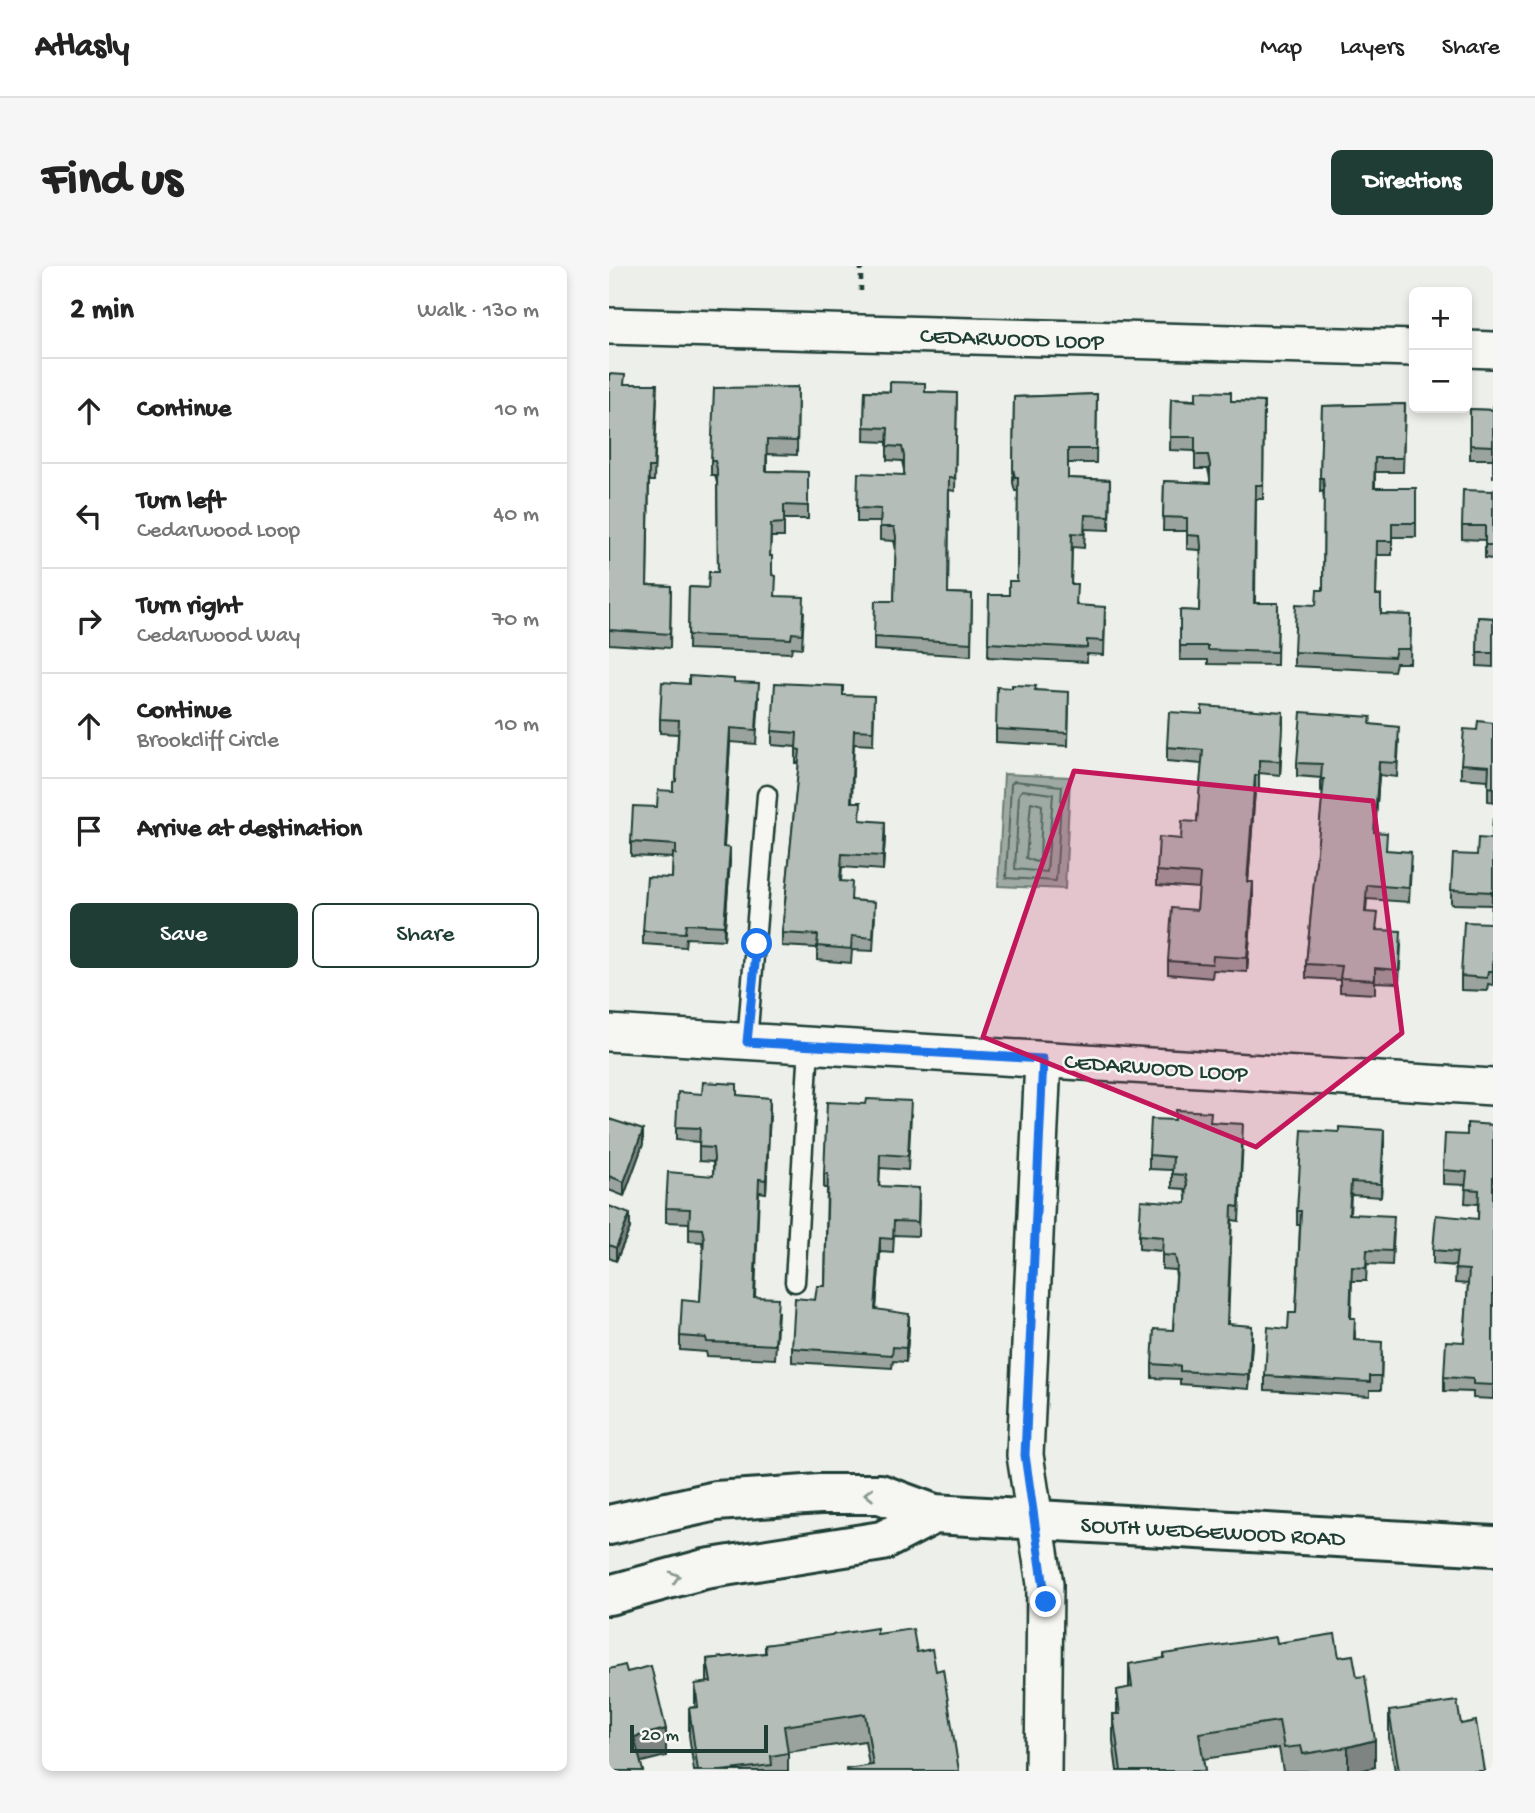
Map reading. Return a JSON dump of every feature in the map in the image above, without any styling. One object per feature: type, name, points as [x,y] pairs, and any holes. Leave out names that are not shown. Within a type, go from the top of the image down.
[{"type":"street","name":"CEDARWOOD LOOP","points":[[609,326],[1409,348]]},
{"type":"street","points":[[1472,349],[1493,350]]},
{"type":"street","name":"CEDARWOOD LOOP","points":[[609,1033],[1493,1087]]},
{"type":"street","points":[[1043,1059],[1025,1455],[1046,1602],[1044,1771]]},
{"type":"street","name":"SOUTH WEDGEWOOD ROAD","points":[[609,1525],[716,1501],[820,1494],[880,1494],[934,1514],[1493,1546]]},
{"type":"street","points":[[609,1595],[705,1569],[882,1541],[934,1514]]},
{"type":"lane","points":[[747,1042],[768,795]]},
{"type":"lane","points":[[795,1282],[809,1046]]},
{"type":"highlighted area","points":[[1074,771],[1373,801],[1402,1033],[1256,1147],[983,1037]]},
{"type":"water","points":[[1004,774],[1070,777],[1065,889],[998,886]]},
{"type":"building","points":[[609,374],[625,375],[624,384],[657,384],[654,467],[649,467],[647,585],[671,586],[670,634],[609,630]]},
{"type":"building","points":[[890,382],[925,383],[925,392],[957,393],[955,478],[949,477],[948,593],[972,594],[971,643],[874,637],[875,601],[894,601],[896,536],[894,527],[880,527],[881,509],[857,508],[858,473],[904,475],[902,447],[887,446],[888,428],[864,427],[865,391],[890,392]]},
{"type":"building","points":[[798,387],[797,441],[767,440],[766,471],[808,472],[808,506],[784,505],[784,523],[771,524],[770,556],[772,575],[776,576],[775,596],[804,597],[802,634],[792,633],[791,639],[688,635],[689,587],[708,588],[709,572],[718,572],[717,469],[715,461],[711,461],[714,388]]},
{"type":"building","points":[[1196,391],[1231,392],[1231,401],[1264,402],[1263,485],[1256,485],[1254,603],[1278,603],[1277,652],[1208,650],[1208,646],[1180,646],[1180,610],[1199,611],[1201,546],[1200,536],[1187,535],[1187,518],[1163,517],[1164,481],[1210,483],[1208,455],[1195,455],[1195,437],[1170,437],[1171,399],[1196,401]]},
{"type":"building","points":[[1097,394],[1096,449],[1068,449],[1068,478],[1110,480],[1109,516],[1085,515],[1084,534],[1072,533],[1071,584],[1077,584],[1076,605],[1105,607],[1104,641],[1087,640],[1087,648],[988,643],[989,595],[1009,595],[1009,581],[1017,581],[1018,477],[1015,477],[1013,469],[1014,397]]},
{"type":"building","points":[[1405,404],[1403,458],[1375,458],[1374,488],[1416,488],[1416,523],[1392,523],[1392,541],[1377,541],[1376,595],[1381,595],[1381,614],[1411,615],[1410,649],[1396,649],[1394,657],[1294,652],[1296,604],[1316,605],[1317,590],[1323,590],[1324,488],[1323,478],[1320,478],[1322,406]]},
{"type":"building","points":[[1472,409],[1493,410],[1493,446],[1470,445]]},
{"type":"building","points":[[1463,490],[1493,491],[1493,545],[1485,545],[1485,526],[1462,526]]},
{"type":"building","points":[[1478,617],[1493,618],[1493,653],[1477,653]]},
{"type":"building","points":[[689,676],[759,683],[756,730],[730,728],[723,847],[730,848],[724,926],[686,924],[685,933],[643,931],[647,877],[672,878],[676,845],[631,842],[633,806],[657,807],[658,790],[673,791],[673,782],[676,781],[679,720],[660,719],[662,682],[689,684]]},
{"type":"building","points":[[775,683],[843,686],[843,695],[874,696],[873,731],[854,730],[851,802],[861,802],[860,820],[885,822],[883,856],[842,854],[840,881],[852,882],[851,900],[875,902],[873,938],[852,936],[851,949],[817,946],[818,935],[782,933],[800,750],[796,749],[797,733],[772,731]]},
{"type":"building","points":[[1012,685],[1036,686],[1035,690],[1069,692],[1068,733],[996,729],[997,687],[1012,688]]},
{"type":"building","points":[[1202,706],[1283,712],[1280,761],[1259,760],[1259,775],[1255,776],[1247,882],[1253,882],[1247,958],[1213,956],[1212,964],[1168,961],[1172,908],[1197,910],[1200,874],[1157,871],[1159,837],[1181,839],[1182,821],[1197,822],[1203,750],[1167,747],[1169,712],[1202,714]]},
{"type":"building","points":[[1301,712],[1371,717],[1370,724],[1399,727],[1397,763],[1379,762],[1374,832],[1387,833],[1386,850],[1411,852],[1409,888],[1367,885],[1365,912],[1378,913],[1376,930],[1401,931],[1399,970],[1375,968],[1375,980],[1340,978],[1342,966],[1306,964],[1324,779],[1321,779],[1322,764],[1297,763]]},
{"type":"building","points":[[1478,721],[1493,723],[1493,788],[1488,787],[1489,766],[1461,764],[1464,729],[1477,730]]},
{"type":"building","points":[[1493,818],[1493,971],[1488,971],[1487,978],[1461,976],[1464,922],[1491,923],[1492,892],[1451,890],[1453,854],[1477,855],[1478,838],[1492,839]]},
{"type":"building","points":[[703,1082],[737,1084],[737,1095],[770,1098],[766,1180],[759,1179],[754,1297],[778,1298],[775,1345],[707,1342],[706,1338],[680,1336],[682,1300],[700,1302],[704,1238],[702,1229],[689,1228],[690,1209],[666,1208],[668,1172],[713,1176],[713,1148],[699,1147],[700,1128],[676,1127],[678,1092],[702,1094]]},
{"type":"building","points":[[867,1099],[911,1101],[908,1156],[880,1154],[879,1186],[919,1188],[918,1222],[894,1221],[893,1239],[880,1238],[875,1309],[909,1314],[906,1348],[893,1347],[892,1355],[792,1348],[795,1298],[815,1300],[817,1286],[825,1286],[828,1174],[824,1174],[827,1102],[866,1104]]},
{"type":"building","points":[[1176,1110],[1211,1112],[1210,1122],[1243,1124],[1239,1207],[1232,1206],[1227,1324],[1252,1326],[1249,1375],[1180,1371],[1180,1366],[1152,1364],[1154,1329],[1173,1330],[1177,1265],[1175,1256],[1162,1255],[1163,1237],[1139,1235],[1141,1200],[1186,1203],[1185,1175],[1172,1174],[1173,1157],[1149,1155],[1151,1119],[1175,1120]]},
{"type":"building","points":[[609,1119],[643,1130],[624,1182],[609,1176]]},
{"type":"building","points":[[1467,1123],[1493,1125],[1493,1385],[1473,1384],[1473,1379],[1444,1377],[1446,1341],[1464,1342],[1469,1270],[1455,1269],[1457,1252],[1433,1250],[1436,1215],[1478,1219],[1479,1190],[1465,1189],[1467,1172],[1443,1170],[1445,1134],[1467,1135]]},
{"type":"building","points":[[1339,1127],[1384,1130],[1381,1184],[1351,1182],[1349,1214],[1394,1216],[1392,1251],[1367,1250],[1366,1268],[1352,1267],[1350,1318],[1355,1318],[1354,1340],[1382,1342],[1381,1376],[1370,1376],[1370,1382],[1265,1376],[1268,1327],[1288,1329],[1289,1313],[1296,1313],[1301,1211],[1297,1211],[1302,1130],[1339,1132]]},
{"type":"building","points":[[609,1206],[630,1214],[616,1248],[609,1245]]},
{"type":"building","points":[[877,1628],[877,1634],[913,1629],[917,1652],[932,1649],[936,1671],[943,1669],[959,1771],[846,1771],[873,1765],[865,1714],[784,1726],[788,1753],[771,1756],[772,1765],[698,1771],[689,1708],[698,1707],[695,1684],[711,1682],[707,1659],[766,1653],[765,1645]]},
{"type":"building","points":[[1335,1634],[1339,1657],[1353,1655],[1357,1677],[1365,1676],[1375,1740],[1303,1754],[1301,1746],[1284,1748],[1279,1721],[1199,1733],[1205,1771],[1121,1771],[1113,1714],[1120,1714],[1117,1690],[1132,1687],[1129,1664],[1164,1658],[1164,1654],[1276,1637],[1277,1643]]},
{"type":"building","points":[[625,1665],[627,1672],[651,1666],[666,1729],[634,1737],[643,1771],[609,1771],[609,1669]]},
{"type":"building","points":[[1457,1701],[1461,1724],[1476,1721],[1484,1771],[1399,1771],[1389,1711]]},
{"type":"route","points":[[757,944],[747,1042],[1043,1059],[1025,1455],[1046,1602]]}]
